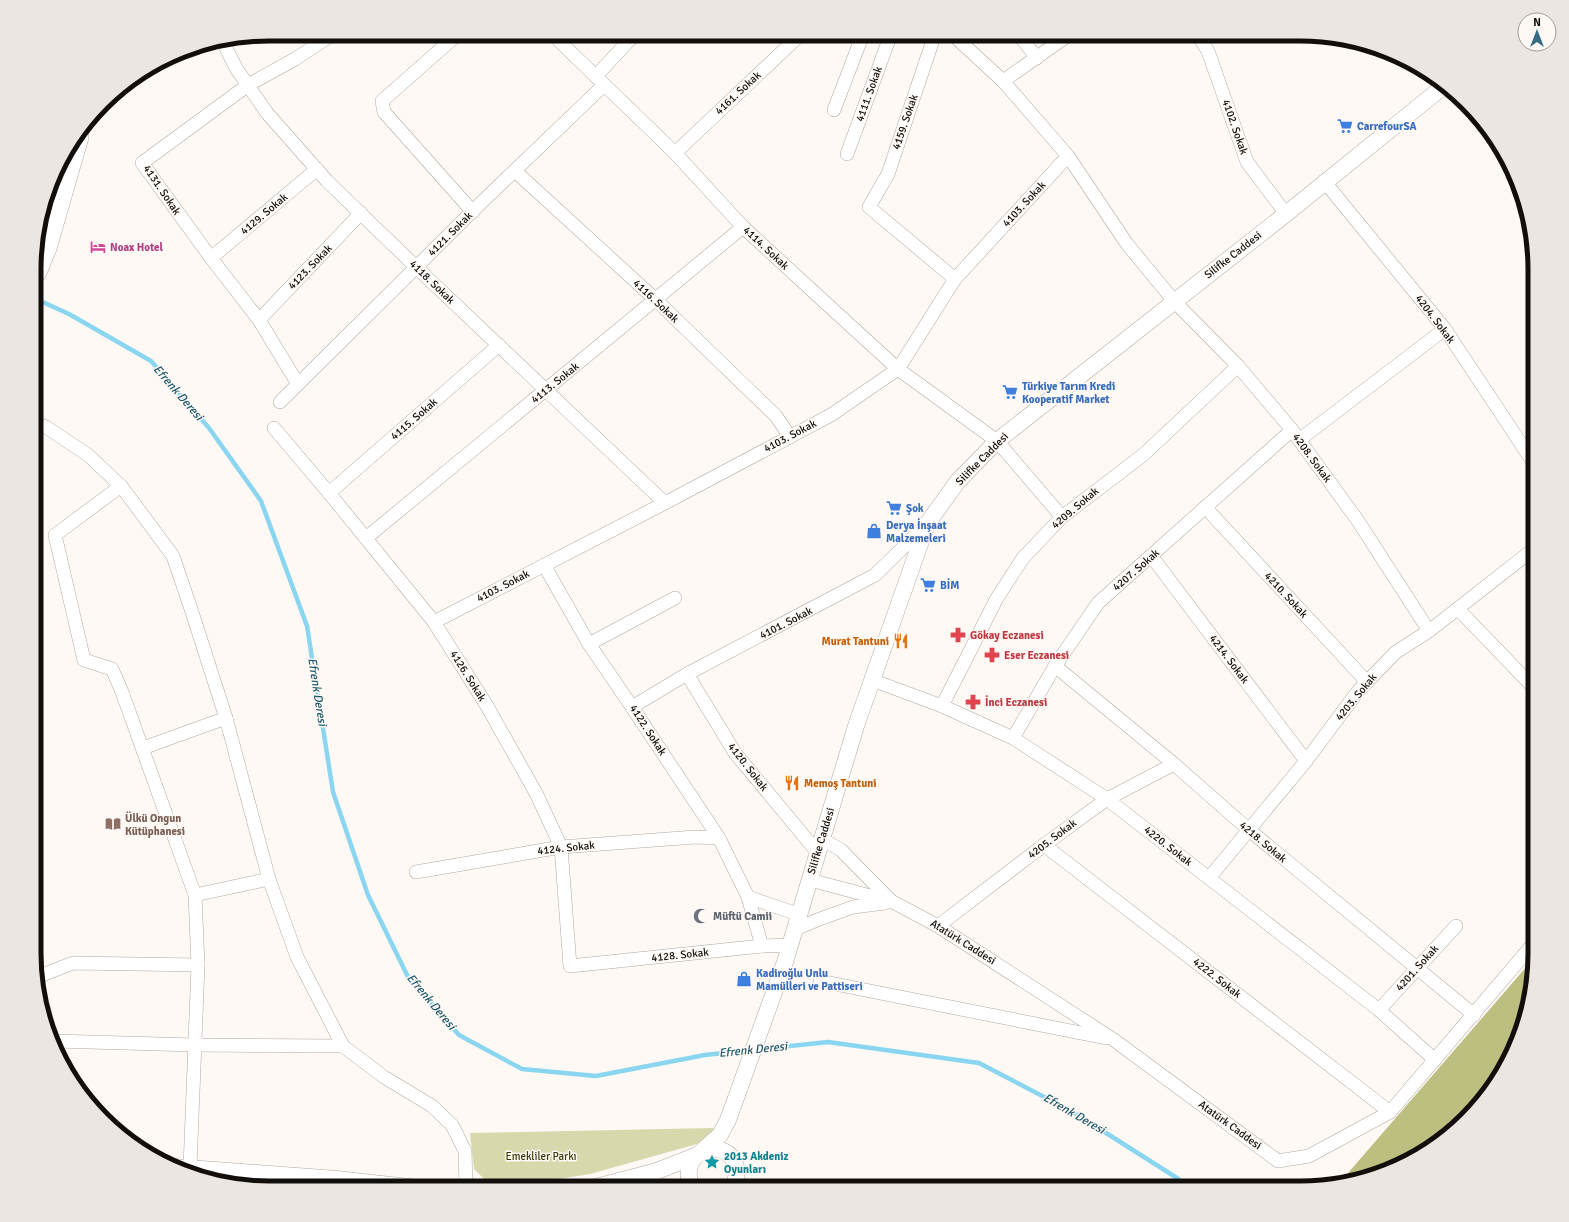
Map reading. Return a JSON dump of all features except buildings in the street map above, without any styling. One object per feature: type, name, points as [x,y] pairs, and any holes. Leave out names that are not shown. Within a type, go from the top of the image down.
[{"type":"highway","points":[[41,260],[46,248],[74,152]]},
{"type":"street","name":"4131. Sokak","points":[[298,384],[259,320],[211,258],[142,163],[248,85],[295,59],[322,41]]},
{"type":"street","points":[[450,41],[389,94],[382,102],[384,112],[472,212]]},
{"type":"street","name":"4114. Sokak","points":[[559,41],[675,153],[743,227],[898,369],[997,441],[1062,517]]},
{"type":"street","name":"4121. Sokak","points":[[280,402],[515,171],[600,81],[630,41]]},
{"type":"street","name":"4161. Sokak","points":[[675,153],[794,41]]},
{"type":"street","points":[[834,110],[860,41]]},
{"type":"street","name":"4111. Sokak","points":[[847,154],[888,41]]},
{"type":"street","name":"4159. Sokak","points":[[933,41],[888,174],[869,208],[955,279]]},
{"type":"street","name":"4208. Sokak","points":[[960,41],[1003,81],[1068,156],[1127,244],[1174,301],[1238,366],[1296,435],[1358,521],[1429,632]]},
{"type":"street","points":[[1024,41],[1037,58]]},
{"type":"street","points":[[1003,81],[1060,41]]},
{"type":"street","name":"4102. Sokak","points":[[1202,41],[1208,51],[1247,162],[1286,214]]},
{"type":"street","name":"4118. Sokak","points":[[225,45],[236,68],[266,113],[317,169],[416,267],[665,503]]},
{"type":"street","name":"Silifke Caddesi","points":[[699,1154],[720,1135],[728,1120],[785,962],[856,726],[927,524],[958,481],[997,441],[1286,214],[1324,181],[1440,89]]},
{"type":"street","name":"4103. Sokak","points":[[434,622],[665,503],[831,415],[898,369],[955,279],[1068,156]]},
{"type":"street","name":"4129. Sokak","points":[[211,258],[317,169]]},
{"type":"street","name":"4116. Sokak","points":[[515,171],[656,300],[776,416],[790,436]]},
{"type":"street","name":"4204. Sokak","points":[[1324,181],[1445,329],[1528,454]]},
{"type":"street","name":"4123. Sokak","points":[[259,320],[361,213]]},
{"type":"street","name":"4113. Sokak","points":[[366,538],[743,227]]},
{"type":"street","name":"4207. Sokak","points":[[1013,738],[1055,666],[1098,603],[1152,557],[1206,507],[1296,435],[1445,329]]},
{"type":"street","name":"4115. Sokak","points":[[329,493],[499,345]]},
{"type":"street","name":"4209. Sokak","points":[[942,706],[997,598],[1023,558],[1062,517],[1143,455],[1238,366]]},
{"type":"street","points":[[41,425],[88,455],[121,486],[173,556],[226,718],[269,878],[297,956],[343,1046],[384,1077],[432,1106],[452,1125],[465,1151],[466,1181]]},
{"type":"street","name":"4126. Sokak","points":[[274,428],[434,622],[491,713],[537,795],[561,847],[570,966]]},
{"type":"street","points":[[121,486],[55,535],[84,660],[112,669],[143,748],[195,895],[198,965],[190,1167]]},
{"type":"street","name":"4210. Sokak","points":[[1206,507],[1367,682]]},
{"type":"street","name":"4101. Sokak","points":[[632,706],[686,674],[876,575],[927,524]]},
{"type":"street","name":"4203. Sokak","points":[[1209,878],[1306,761],[1359,690],[1396,652],[1429,632],[1528,554]]},
{"type":"street","name":"4214. Sokak","points":[[1152,557],[1306,761]]},
{"type":"street","name":"4122. Sokak","points":[[544,565],[589,644],[632,706],[719,838],[748,897],[762,946]]},
{"type":"street","points":[[589,644],[675,598]]},
{"type":"street","points":[[1458,609],[1528,682]]},
{"type":"street","name":"4218. Sokak","points":[[1055,666],[1174,764],[1249,830],[1474,1015]]},
{"type":"street","name":"4120. Sokak","points":[[686,674],[735,753],[820,846]]},
{"type":"street","name":"4220. Sokak","points":[[872,680],[942,706],[1013,738],[1106,799],[1379,1010],[1435,1060]]},
{"type":"street","points":[[143,748],[226,718]]},
{"type":"street","name":"4205. Sokak","points":[[938,926],[1106,799],[1174,764]]},
{"type":"street","name":"4124. Sokak","points":[[416,872],[561,847],[695,837],[719,838]]},
{"type":"street","name":"4222. Sokak","points":[[1044,845],[1390,1112]]},
{"type":"street","name":"Atatürk Caddesi","points":[[820,846],[841,850],[892,902]]},
{"type":"street","points":[[195,895],[269,878]]},
{"type":"street","name":"Atatürk Caddesi","points":[[810,880],[892,902],[938,926],[1114,1040],[1278,1161],[1309,1156],[1390,1112],[1528,950]]},
{"type":"street","points":[[748,897],[797,922],[817,920],[853,907],[892,902]]},
{"type":"street","name":"4201. Sokak","points":[[1379,1010],[1456,926]]},
{"type":"street","name":"4128. Sokak","points":[[570,966],[762,946],[790,945]]},
{"type":"street","points":[[42,975],[73,963],[198,965]]},
{"type":"street","points":[[820,981],[1114,1040]]},
{"type":"street","points":[[59,1041],[195,1046],[343,1046]]},
{"type":"street","points":[[728,1120],[736,1181]]},
{"type":"street","points":[[619,1181],[657,1171],[714,1149],[721,1150],[734,1165],[744,1181]]},
{"type":"street","points":[[690,1181],[688,1176],[688,1168],[699,1154]]},
{"type":"street","points":[[194,1168],[317,1181]]},
{"type":"green space","points":[[1528,965],[1524,997],[1511,1040],[1490,1080],[1481,1092],[1461,1114],[1427,1143],[1387,1164],[1345,1177]]},
{"type":"green space","name":"Emekliler Parkı","points":[[713,1128],[715,1132],[697,1144],[590,1174],[546,1181],[485,1180],[474,1169],[470,1133]]},
{"type":"waterway","name":"Efrenk Deresi","points":[[41,301],[69,314],[151,361],[209,428],[261,501],[307,626],[333,792],[368,895],[408,977],[459,1035],[522,1069],[596,1076],[705,1055],[828,1042],[979,1063],[1073,1112],[1180,1181]]},
{"type":"place","name":"CarrefourSA","points":[[1345,126]]},
{"type":"place","name":"Noax Hotel","points":[[98,247]]},
{"type":"place","name":"Türkiye Tarım Kredi Kooperatif Market","points":[[1010,392]]},
{"type":"place","name":"Şok","points":[[894,508]]},
{"type":"place","name":"Derya İnşaat Malzemeleri","points":[[874,531]]},
{"type":"place","name":"BİM","points":[[928,585]]},
{"type":"place","name":"Gökay Eczanesi","points":[[958,635]]},
{"type":"place","name":"Murat Tantuni","points":[[901,641]]},
{"type":"place","name":"Eser Eczanesi","points":[[992,655]]},
{"type":"place","name":"İnci Eczanesi","points":[[973,702]]},
{"type":"place","name":"Memoş Tantuni","points":[[792,783]]},
{"type":"place","name":"Ülkü Ongun Kütüphanesi","points":[[113,824]]},
{"type":"place","name":"Müftü Camii","points":[[701,916]]},
{"type":"place","name":"Kadiroğlu Unlu Mamülleri ve Pattiseri","points":[[744,979]]},
{"type":"place","name":"2013 Akdeniz Oyunları","points":[[712,1162]]}]
